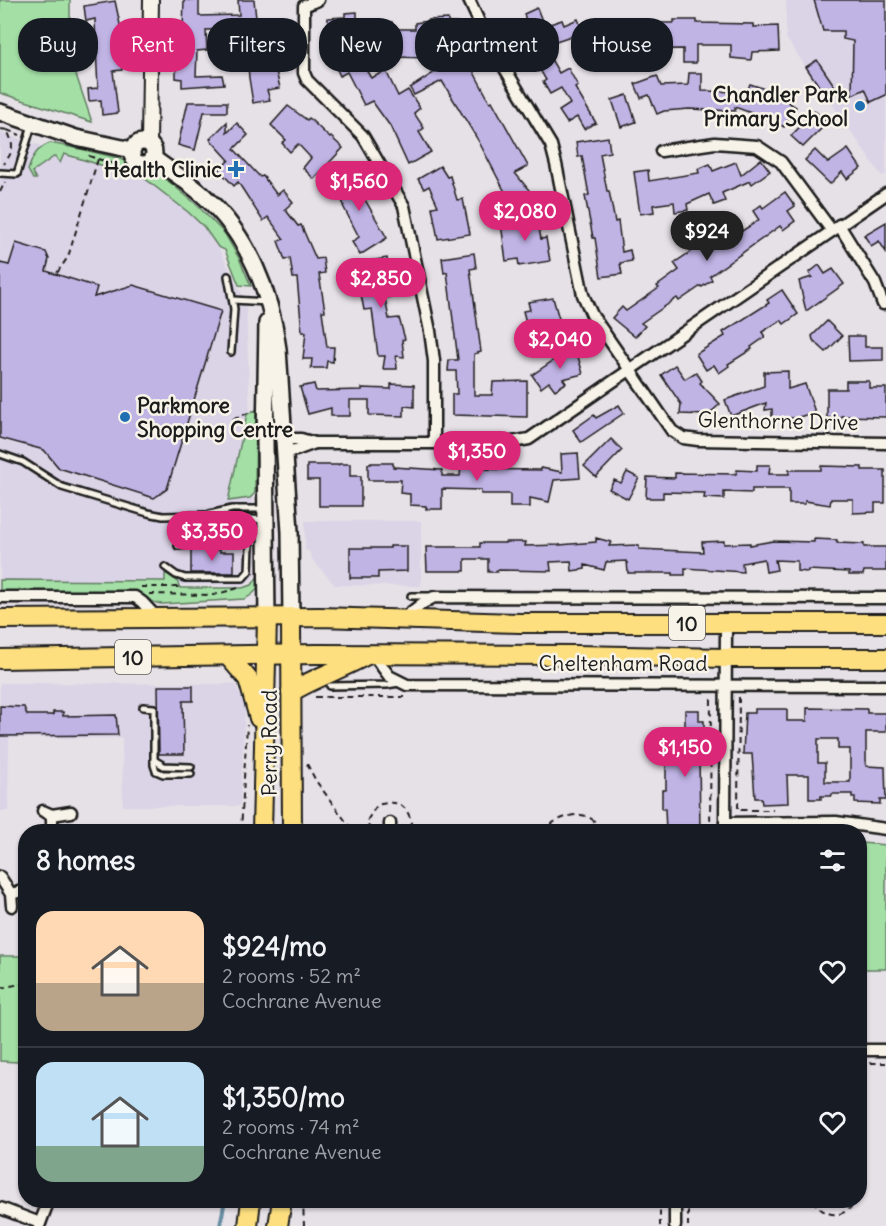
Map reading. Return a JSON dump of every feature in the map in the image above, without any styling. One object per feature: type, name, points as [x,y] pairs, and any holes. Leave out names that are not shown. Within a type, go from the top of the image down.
[{"type":"main road","points":[[0,112],[31,131],[132,150]]},
{"type":"main road","points":[[143,141],[149,143],[154,150],[153,158],[146,164],[137,163],[132,156],[132,150],[137,143],[143,141]]},
{"type":"main road","points":[[153,158],[204,196],[230,223],[251,256],[268,303],[277,339],[285,445],[291,618]]},
{"type":"main road","points":[[267,618],[265,440],[268,303]]},
{"type":"main road","points":[[265,440],[285,445]]},
{"type":"main road","points":[[267,515],[289,515]]},
{"type":"main road","name":"Perry Road","points":[[262,824],[267,618]]},
{"type":"main road","name":"Perry Road","points":[[291,618],[292,824]]},
{"type":"main road","name":"Cheltenham Road","points":[[0,619],[404,618],[488,622],[886,623]]},
{"type":"main road","name":"Cheltenham Road","points":[[0,659],[229,657],[291,654],[886,658]]},
{"type":"main road","points":[[291,692],[309,681],[371,654]]},
{"type":"main road","points":[[229,657],[248,679],[253,692],[264,749]]},
{"type":"main road","points":[[248,1226],[250,1208]]},
{"type":"main road","points":[[278,1226],[281,1208]]},
{"type":"street","points":[[149,143],[151,0]]},
{"type":"street","points":[[318,0],[304,6],[304,73],[308,80],[363,136],[404,206],[434,361],[434,443]]},
{"type":"street","name":"Glenthorne Drive","points":[[469,0],[487,39],[551,145],[583,295],[592,315],[629,372],[672,431],[683,438],[698,440],[886,442]]},
{"type":"street","points":[[661,151],[715,143],[757,146],[782,162],[835,228],[875,283],[883,304]]},
{"type":"street","points":[[285,445],[296,450],[315,443],[507,443],[529,439],[886,194]]},
{"type":"street","points":[[0,597],[128,597],[138,599],[157,618]]},
{"type":"street","points":[[404,618],[434,597],[886,598]]},
{"type":"street","points":[[725,824],[726,624]]},
{"type":"street","points":[[371,654],[389,676],[400,683]]},
{"type":"street","name":"Cheltenham Road","points":[[400,683],[416,686],[886,686]]},
{"type":"street","points":[[50,824],[47,813],[71,812]]},
{"type":"street","points":[[792,824],[836,822],[850,824]]},
{"type":"street","points":[[867,826],[886,829]]},
{"type":"street","points":[[1,880],[11,894],[12,906]]},
{"type":"street","points":[[11,894],[18,892]]},
{"type":"street","points":[[867,1050],[886,1050]]},
{"type":"street","points":[[0,1208],[39,1225],[46,1208]]},
{"type":"street","points":[[675,1208],[675,1226]]},
{"type":"lane","points":[[2,173],[18,174],[31,131]]},
{"type":"lane","points":[[228,276],[233,300],[234,324],[231,352]]},
{"type":"lane","points":[[233,300],[268,303]]},
{"type":"lane","points":[[0,453],[23,462],[52,482],[69,490],[156,515],[267,515]]},
{"type":"lane","points":[[205,515],[228,510],[267,515]]},
{"type":"lane","points":[[165,567],[180,577],[190,578],[244,578],[249,571],[249,546],[245,539],[178,546]]},
{"type":"lane","points":[[411,596],[434,597]]},
{"type":"lane","points":[[330,686],[400,683]]},
{"type":"lane","points":[[143,707],[154,708],[154,768],[158,773],[191,774]]},
{"type":"lane","points":[[154,760],[164,766],[191,767]]},
{"type":"path","points":[[0,129],[31,131]]},
{"type":"path","points":[[0,192],[5,182],[2,173],[4,162],[10,156],[12,149],[7,130]]},
{"type":"path","points":[[57,273],[68,257],[98,159],[78,153]]},
{"type":"path","points":[[198,524],[199,531]]},
{"type":"path","points":[[138,599],[147,594],[214,595],[238,588]]},
{"type":"path","points":[[315,697],[411,697]]},
{"type":"path","points":[[710,824],[711,697]]},
{"type":"path","points":[[739,697],[738,810],[782,810]]},
{"type":"path","points":[[241,824],[247,717]]},
{"type":"path","points":[[306,762],[316,781],[348,824]]},
{"type":"path","points":[[552,824],[571,815],[581,814],[591,818],[597,824]]},
{"type":"path","points":[[0,988],[18,984]]},
{"type":"path","points":[[867,1063],[886,1063]]},
{"type":"path","points":[[303,1208],[304,1226]]},
{"type":"path","points":[[660,1208],[660,1226]]},
{"type":"path","points":[[688,1208],[688,1226]]},
{"type":"path","points":[[820,1208],[836,1215],[846,1213],[852,1208]]},
{"type":"shaded area","name":"Chandler Park Primary School","points":[[786,0],[886,0],[886,174],[882,176],[786,38]]},
{"type":"shaded area","name":"Parkmore Shopping Centre","points":[[0,133],[144,178],[207,226],[246,302],[255,575],[245,585],[0,584]]},
{"type":"shaded area","points":[[305,521],[421,521],[421,586],[335,585],[312,559],[309,551],[305,550]]},
{"type":"shaded area","points":[[0,683],[235,684],[245,705],[240,806],[123,806],[122,738],[9,738],[8,811],[0,811]]},
{"type":"green space","points":[[0,0],[70,0],[70,18],[18,18],[18,72],[75,72],[92,122],[0,93]]},
{"type":"green space","points":[[50,143],[118,158],[142,169],[155,170],[196,204],[225,234],[251,286],[239,285],[225,250],[218,247],[204,227],[144,178],[64,154],[60,163],[55,156],[32,172],[36,179],[33,179],[28,170],[32,161],[38,150]]},
{"type":"green space","points":[[256,410],[255,493],[250,498],[228,501],[247,414]]},
{"type":"green space","points":[[165,573],[177,581],[180,588],[242,588],[252,585],[258,576],[261,577],[256,591],[244,599],[162,604],[131,591],[0,591],[0,580],[165,581]]},
{"type":"green space","points":[[867,844],[886,845],[886,969],[867,969]]},
{"type":"green space","points":[[0,956],[18,956],[18,1060],[0,1061]]},
{"type":"building","points":[[184,0],[199,0],[199,16],[239,15],[238,0],[254,0],[256,18],[207,18],[207,50],[197,51],[196,76],[222,75],[224,84],[182,87],[182,79],[176,78],[176,72],[195,72],[195,18],[183,18]]},
{"type":"building","points":[[814,0],[886,0],[886,95],[871,102],[865,89],[852,95],[853,41],[843,39],[843,31],[823,31]]},
{"type":"building","points":[[115,1],[119,18],[110,18],[110,72],[113,72],[118,113],[102,115],[101,100],[89,101],[88,89],[98,88],[98,18],[86,18],[84,6]]},
{"type":"building","points":[[537,8],[541,18],[525,18],[524,14]]},
{"type":"building","points":[[357,12],[357,18],[328,18],[345,17],[345,13]]},
{"type":"building","points":[[562,20],[564,25],[571,22],[571,36],[559,40],[559,21]]},
{"type":"building","points":[[674,20],[697,20],[697,23],[753,24],[753,27],[778,26],[779,51],[752,52],[751,60],[731,58],[731,45],[696,45],[696,63],[683,63],[683,49],[673,49]]},
{"type":"building","points":[[403,29],[415,29],[415,58],[403,57]]},
{"type":"building","points":[[817,60],[836,88],[825,95],[806,67]]},
{"type":"building","points":[[568,68],[578,86],[575,88],[596,123],[584,129],[577,117],[567,123],[559,111],[570,104],[561,88],[550,94],[543,82],[546,80],[541,72],[559,73]]},
{"type":"building","points":[[249,72],[276,72],[280,88],[267,90],[270,100],[253,103]]},
{"type":"building","points":[[347,72],[367,72],[371,78],[386,72],[398,96],[408,90],[420,108],[414,113],[424,128],[419,132],[431,152],[408,165],[390,126],[372,101],[364,105]]},
{"type":"building","points":[[435,72],[474,72],[528,166],[515,173],[533,195],[511,209],[502,196],[506,194],[478,140],[442,81],[414,95],[410,88]]},
{"type":"building","points":[[689,73],[702,73],[702,91],[747,92],[750,84],[768,90],[796,107],[784,127],[763,115],[762,117],[735,107],[735,111],[689,109],[664,111],[657,114],[649,95],[641,98],[635,84],[657,76],[661,86],[688,85]]},
{"type":"building","points":[[627,95],[636,122],[621,127],[612,100]]},
{"type":"building","points":[[188,102],[227,102],[227,112],[204,112],[195,150],[178,145]]},
{"type":"building","points":[[288,106],[307,120],[309,118],[343,148],[314,179],[303,168],[311,158],[298,144],[290,152],[282,143],[286,140],[271,125]]},
{"type":"building","points":[[815,111],[827,123],[803,147],[791,136]]},
{"type":"building","points":[[227,122],[227,133],[237,123],[248,135],[234,149],[260,177],[263,176],[277,195],[283,190],[293,202],[285,209],[298,226],[301,225],[316,259],[323,258],[325,273],[319,274],[325,311],[322,311],[327,347],[334,347],[333,362],[327,361],[326,368],[311,368],[312,359],[303,359],[306,332],[302,332],[297,278],[293,278],[290,258],[285,260],[278,241],[284,239],[268,217],[263,221],[238,182],[234,186],[219,170],[229,160],[210,139]]},
{"type":"building","points":[[608,137],[610,152],[600,154],[607,191],[609,191],[615,222],[618,221],[622,252],[630,250],[632,261],[620,263],[622,274],[601,277],[585,196],[589,195],[582,156],[578,157],[576,142]]},
{"type":"building","points":[[848,149],[861,168],[847,179],[842,172],[830,184],[805,160],[815,150],[828,163]]},
{"type":"building","points":[[761,159],[770,171],[752,184],[750,181],[722,193],[725,201],[714,205],[709,194],[687,204],[688,210],[675,212],[674,202],[653,205],[654,212],[640,214],[634,172],[648,170],[649,181],[699,173],[698,169],[710,164],[713,171],[736,162],[741,175]]},
{"type":"building","points":[[440,166],[447,177],[450,176],[457,200],[463,199],[470,234],[438,239],[432,207],[438,206],[429,186],[424,189],[418,179]]},
{"type":"building","points":[[351,168],[360,182],[356,184],[387,238],[360,255],[352,242],[359,237],[331,178]]},
{"type":"building","points":[[785,192],[795,206],[788,211],[795,221],[783,230],[780,226],[710,276],[712,280],[702,287],[679,301],[677,298],[641,323],[645,326],[635,337],[612,318],[622,307],[626,311],[659,288],[657,286],[679,270],[674,263],[696,248],[692,243],[712,229],[717,237],[736,223],[742,231],[759,220],[753,211],[761,205],[763,208]]},
{"type":"building","points":[[537,217],[541,239],[546,238],[550,261],[519,266],[518,259],[506,261],[501,223]]},
{"type":"building","points":[[886,222],[886,252],[879,241],[871,246],[864,235]]},
{"type":"building","points":[[16,243],[46,252],[49,259],[46,271],[97,287],[94,297],[133,285],[221,311],[167,489],[154,498],[59,468],[44,450],[0,438],[0,263],[9,265]]},
{"type":"building","points":[[474,253],[476,268],[470,269],[481,352],[474,354],[474,395],[492,395],[493,382],[527,381],[527,417],[452,415],[452,394],[457,394],[456,371],[448,371],[449,360],[458,360],[447,272],[444,273],[442,258]]},
{"type":"building","points":[[387,258],[391,285],[394,285],[396,296],[385,298],[389,319],[399,318],[405,339],[402,340],[404,357],[396,356],[397,369],[383,369],[385,356],[378,356],[372,309],[364,310],[355,263]]},
{"type":"building","points":[[819,265],[825,274],[833,269],[844,284],[806,311],[799,281],[812,277],[809,273]]},
{"type":"building","points":[[782,290],[798,314],[784,324],[781,320],[762,332],[765,337],[719,373],[714,365],[706,370],[696,354],[725,336],[723,332],[769,303],[767,300]]},
{"type":"building","points":[[553,298],[566,343],[534,353],[523,311],[530,310],[528,302]]},
{"type":"building","points":[[827,321],[842,336],[826,352],[813,340],[812,336]]},
{"type":"building","points":[[848,336],[865,336],[865,347],[883,347],[883,360],[849,361]]},
{"type":"building","points":[[575,346],[583,374],[563,379],[566,383],[555,390],[549,382],[541,388],[532,375]]},
{"type":"building","points":[[675,365],[685,379],[696,372],[702,381],[700,383],[720,404],[708,415],[680,414],[681,404],[661,375]]},
{"type":"building","points":[[788,371],[788,389],[805,384],[815,412],[796,418],[772,418],[772,409],[765,410],[766,403],[731,416],[725,400],[764,386],[764,372]]},
{"type":"building","points":[[846,381],[869,381],[869,388],[886,388],[886,417],[827,418],[827,389],[846,389]]},
{"type":"building","points":[[314,384],[316,391],[391,389],[391,384],[414,385],[414,407],[404,406],[404,416],[369,415],[369,400],[350,400],[350,416],[331,416],[331,408],[308,414],[300,387]]},
{"type":"building","points":[[619,405],[624,413],[581,442],[573,430],[594,415],[596,418]]},
{"type":"building","points":[[611,439],[622,450],[596,477],[584,466]]},
{"type":"building","points":[[578,453],[580,478],[554,480],[549,502],[530,498],[530,507],[510,507],[510,494],[481,494],[481,490],[442,489],[442,509],[426,509],[426,506],[410,505],[410,494],[400,493],[401,480],[368,480],[368,464],[371,463],[393,463],[393,467],[442,470],[442,476],[460,476],[461,465],[476,466],[476,469],[541,470],[541,468],[562,472],[561,454]]},
{"type":"building","points":[[350,464],[350,476],[361,476],[361,506],[319,506],[319,480],[307,480],[307,465]]},
{"type":"building","points":[[757,465],[770,465],[769,474],[789,474],[789,470],[821,470],[821,466],[885,470],[885,503],[875,503],[875,512],[853,513],[853,499],[831,499],[830,505],[805,501],[805,504],[789,504],[789,489],[752,489],[752,493],[724,492],[724,499],[704,498],[705,493],[663,492],[663,498],[646,498],[647,477],[675,478],[675,473],[736,474],[737,470],[757,471]]},
{"type":"building","points":[[627,472],[639,478],[628,499],[609,489],[614,480],[621,483]]},
{"type":"building","points":[[596,538],[611,542],[609,546],[639,545],[639,549],[703,552],[702,542],[724,541],[724,544],[750,543],[750,545],[773,541],[837,540],[837,543],[864,544],[864,547],[886,547],[886,571],[864,571],[863,575],[849,575],[849,572],[797,571],[797,561],[775,560],[777,570],[766,572],[764,559],[742,563],[743,572],[685,568],[685,575],[628,573],[627,561],[606,562],[604,570],[585,565],[585,569],[572,571],[571,561],[550,562],[551,571],[497,570],[497,572],[488,572],[488,559],[465,559],[465,571],[427,571],[426,547],[480,547],[480,543],[505,542],[526,542],[525,546],[559,545],[596,542]]},
{"type":"building","points":[[390,546],[407,546],[407,571],[378,572],[378,578],[350,578],[350,548],[390,548]]},
{"type":"building","points":[[191,550],[234,552],[234,573],[191,573]]},
{"type":"building","points":[[158,686],[193,686],[193,701],[183,701],[184,754],[159,754]]},
{"type":"building","points":[[0,706],[24,707],[27,715],[53,715],[53,712],[63,712],[63,716],[116,715],[118,735],[0,736]]},
{"type":"building","points":[[807,708],[867,709],[867,713],[886,713],[886,732],[866,732],[866,766],[885,767],[886,800],[880,800],[880,804],[855,803],[855,797],[852,797],[852,794],[832,794],[832,796],[821,796],[821,799],[809,799],[809,775],[787,775],[788,803],[762,804],[761,798],[755,798],[752,754],[743,754],[745,713],[755,713],[755,709],[787,709],[787,721],[807,721]],"holes":[[[818,739],[838,739],[838,749],[850,749],[850,782],[825,782],[825,763],[818,763]]]},
{"type":"building","points":[[685,710],[699,710],[699,721],[704,721],[704,755],[699,755],[700,824],[666,824],[665,809],[662,809],[662,790],[666,790],[666,758],[680,758],[679,727],[685,727]]},
{"type":"waterway","points":[[220,1226],[223,1208]]},
{"type":"place","name":"Chandler Park Primary School","points":[[860,106]]},
{"type":"place","name":"Health Clinic","points":[[236,169]]},
{"type":"place","name":"Parkmore Shopping Centre","points":[[125,417]]}]
